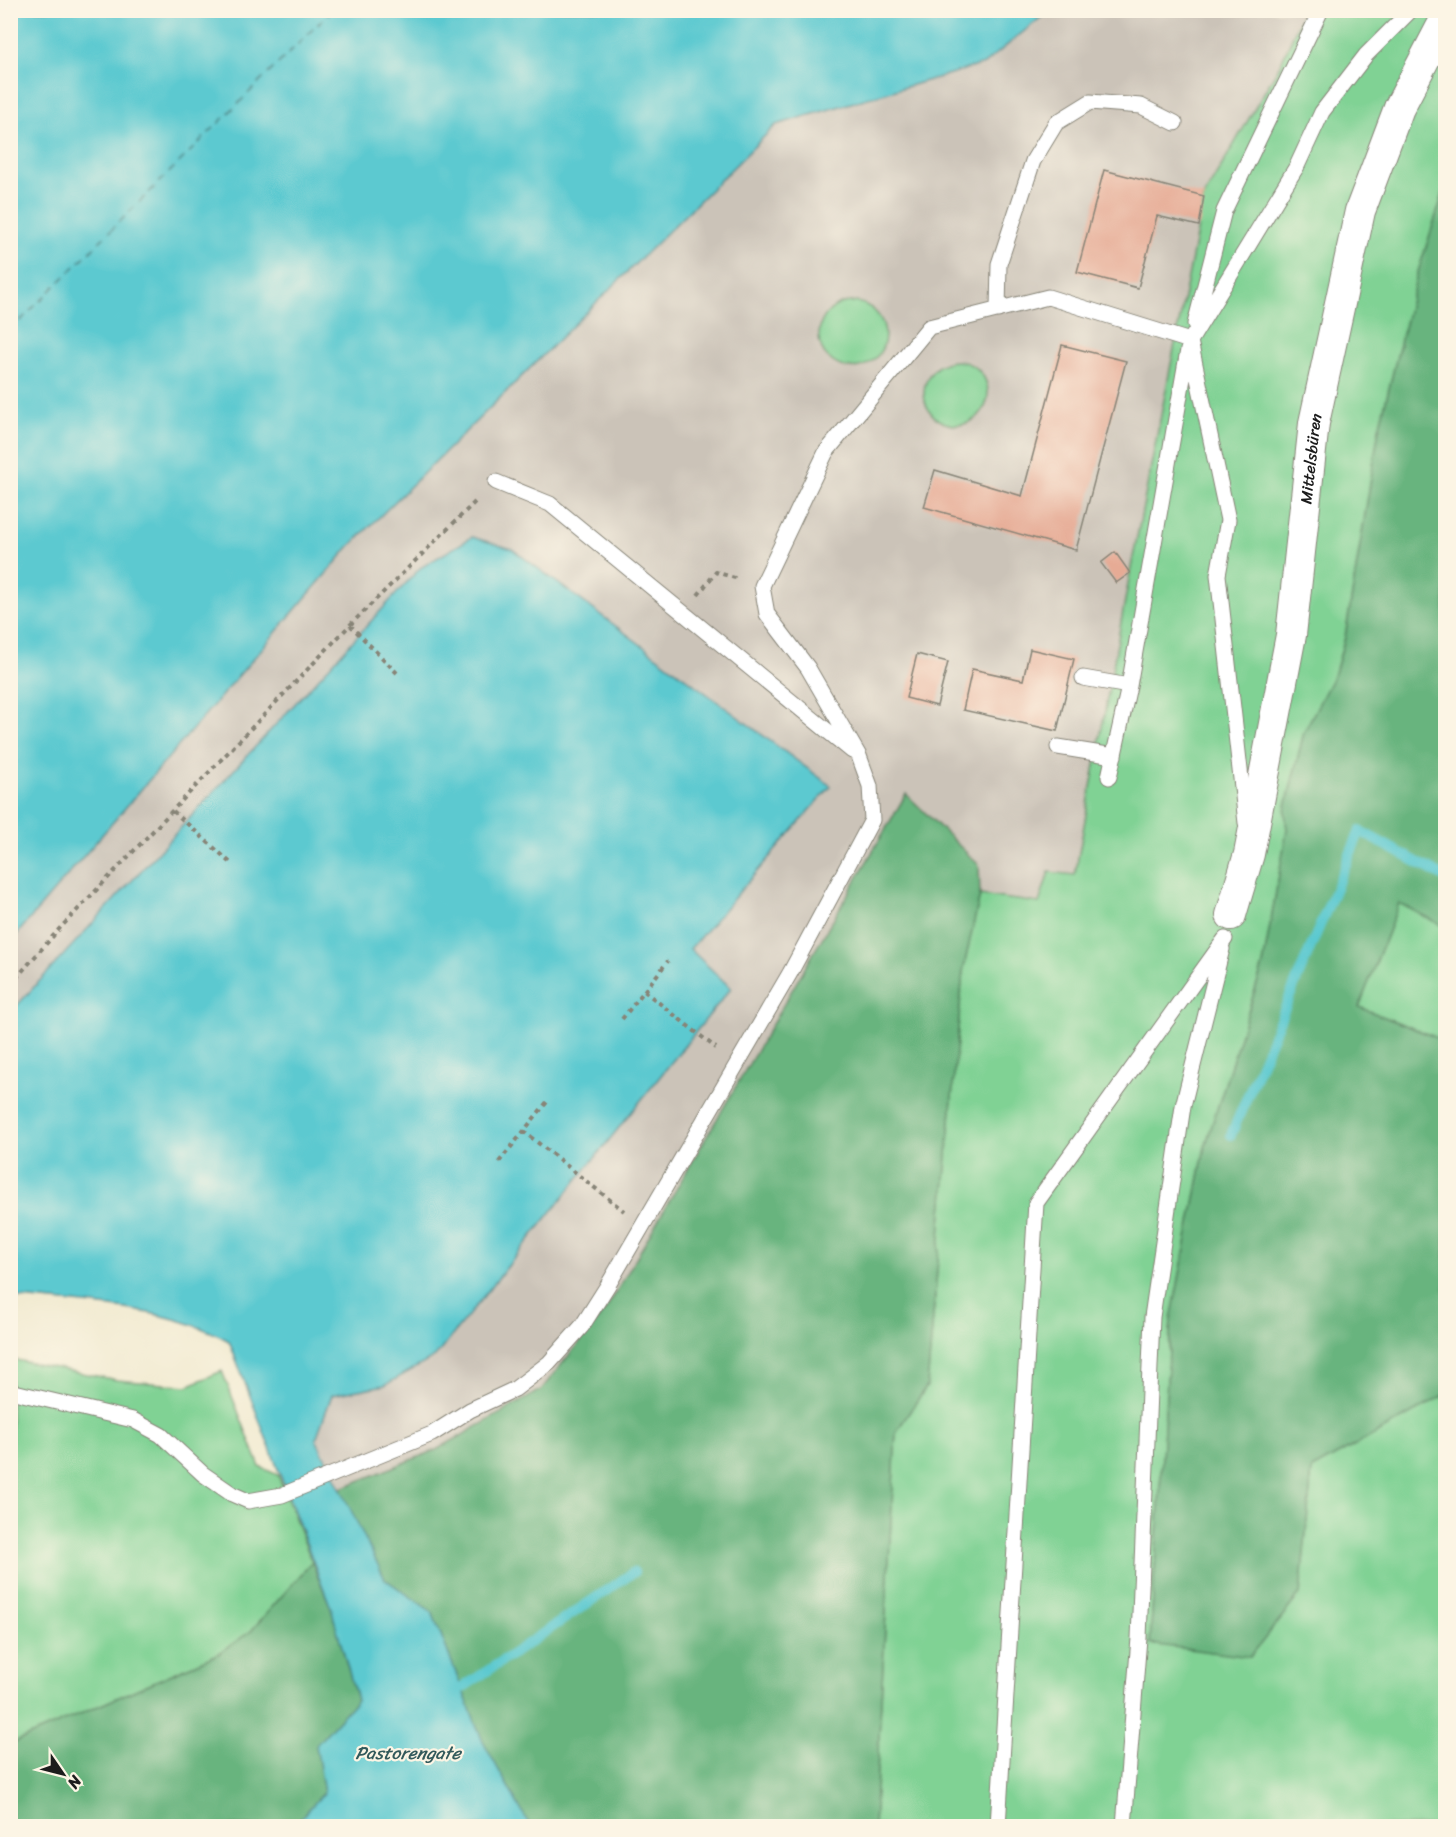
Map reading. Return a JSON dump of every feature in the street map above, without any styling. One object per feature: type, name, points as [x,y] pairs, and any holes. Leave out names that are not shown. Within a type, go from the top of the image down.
[{"type":"street","name":"Mittelsbüren","points":[[1228,927],[1250,854],[1291,635],[1314,423],[1360,211],[1399,108],[1446,18]]},
{"type":"lane","points":[[1109,777],[1130,686],[1190,341],[1224,211],[1321,10]]},
{"type":"lane","points":[[1250,854],[1218,575],[1228,520],[1190,341],[1297,166],[1322,112],[1366,55],[1411,10]]},
{"type":"lane","points":[[998,310],[999,264],[1033,161],[1056,123],[1090,102],[1141,106],[1175,123]]},
{"type":"lane","points":[[10,1391],[133,1420],[161,1435],[203,1474],[232,1494],[248,1501],[282,1495],[432,1434],[470,1410],[515,1389],[549,1363],[582,1326],[643,1227],[790,973],[872,820],[870,786],[859,756],[808,669],[767,614],[762,586],[826,452],[928,327],[1048,297],[1190,341]]},
{"type":"lane","points":[[496,482],[550,504],[859,756]]},
{"type":"lane","points":[[1083,678],[1130,686]]},
{"type":"lane","points":[[1058,747],[1114,756]]},
{"type":"lane","points":[[998,1827],[1036,1203],[1228,927]]},
{"type":"lane","points":[[1125,1827],[1139,1638],[1152,1317],[1183,1106],[1228,927]]},
{"type":"path","points":[[10,986],[61,927],[350,625],[496,482]]},
{"type":"path","points":[[350,625],[397,672]]},
{"type":"path","points":[[173,811],[232,864]]},
{"type":"path","points":[[622,1019],[668,961]]},
{"type":"path","points":[[644,991],[704,1038]]},
{"type":"path","points":[[499,1162],[547,1102]]},
{"type":"path","points":[[523,1131],[643,1227]]},
{"type":"shaded area","points":[[1049,11],[1304,11],[1279,67],[1204,196],[1130,573],[1075,875],[1039,904],[980,895],[979,865],[907,795],[607,1308],[541,1390],[436,1450],[339,1489],[316,1439],[332,1395],[385,1385],[435,1357],[731,988],[690,949],[831,786],[126,889],[11,1013],[11,941],[350,546],[776,125],[984,64]]},
{"type":"green space","points":[[1304,11],[1445,11],[1445,188],[1417,275],[1379,429],[1345,637],[1335,673],[1304,732],[1285,810],[1287,830],[1263,965],[1205,1147],[1171,1320],[1150,1643],[1250,1657],[1300,1594],[1312,1469],[1445,1395],[1445,1826],[874,1826],[896,1432],[927,1386],[963,971],[980,895],[1039,903],[1049,872],[1075,875],[1130,573],[1204,196],[1279,67]]},
{"type":"green space","points":[[1445,188],[1445,927],[1399,903],[1359,1007],[1445,1041],[1445,1395],[1312,1469],[1300,1594],[1250,1657],[1150,1644],[1171,1320],[1205,1147],[1263,965],[1287,830],[1285,811],[1304,732],[1335,673],[1345,638],[1379,429],[1417,275]]},
{"type":"green space","points":[[845,302],[859,302],[871,307],[880,316],[885,335],[883,348],[876,359],[859,368],[845,368],[833,363],[824,354],[819,342],[819,328],[824,316],[833,307]]},
{"type":"green space","points":[[950,361],[962,361],[979,370],[986,381],[988,393],[986,405],[979,416],[962,425],[950,425],[938,420],[929,411],[924,399],[924,387],[929,375],[938,366]]},
{"type":"green space","points":[[906,794],[979,865],[980,895],[963,971],[927,1386],[896,1432],[874,1826],[530,1826],[483,1742],[432,1612],[385,1579],[339,1489],[436,1450],[541,1390],[607,1308]]},
{"type":"green space","points":[[1399,903],[1445,927],[1445,1041],[1359,1007]]},
{"type":"green space","points":[[11,1359],[117,1380],[187,1386],[222,1371],[260,1467],[278,1475],[312,1562],[251,1631],[218,1654],[11,1744]]},
{"type":"green space","points":[[312,1562],[331,1608],[357,1700],[316,1745],[324,1793],[293,1826],[11,1826],[11,1744],[218,1654],[251,1631]]},
{"type":"water","points":[[11,10],[1049,11],[984,64],[776,125],[350,546],[11,941]]},
{"type":"water","name":"Pastorengate","points":[[472,537],[512,549],[831,786],[690,949],[731,988],[435,1357],[385,1385],[332,1395],[316,1439],[385,1579],[432,1612],[483,1742],[530,1826],[293,1826],[324,1793],[316,1745],[357,1700],[331,1608],[229,1341],[204,1329],[150,1313],[123,1308],[11,1297],[10,1013],[420,568]]},
{"type":"building","points":[[1104,170],[1204,196],[1199,226],[1157,216],[1138,288],[1077,272]]},
{"type":"building","points":[[1062,345],[1126,361],[1076,550],[924,507],[935,470],[1022,496]]},
{"type":"building","points":[[1115,552],[1130,573],[1116,583],[1101,563]]},
{"type":"building","points":[[1030,649],[1074,659],[1057,731],[963,710],[972,669],[1023,680]]},
{"type":"building","points":[[917,654],[948,662],[937,706],[906,698]]},
{"type":"waterway","points":[[1231,1135],[1360,831],[1446,878]]},
{"type":"waterway","points":[[462,1688],[634,1572]]},
{"type":"ferry route","points":[[10,331],[332,10]]}]
